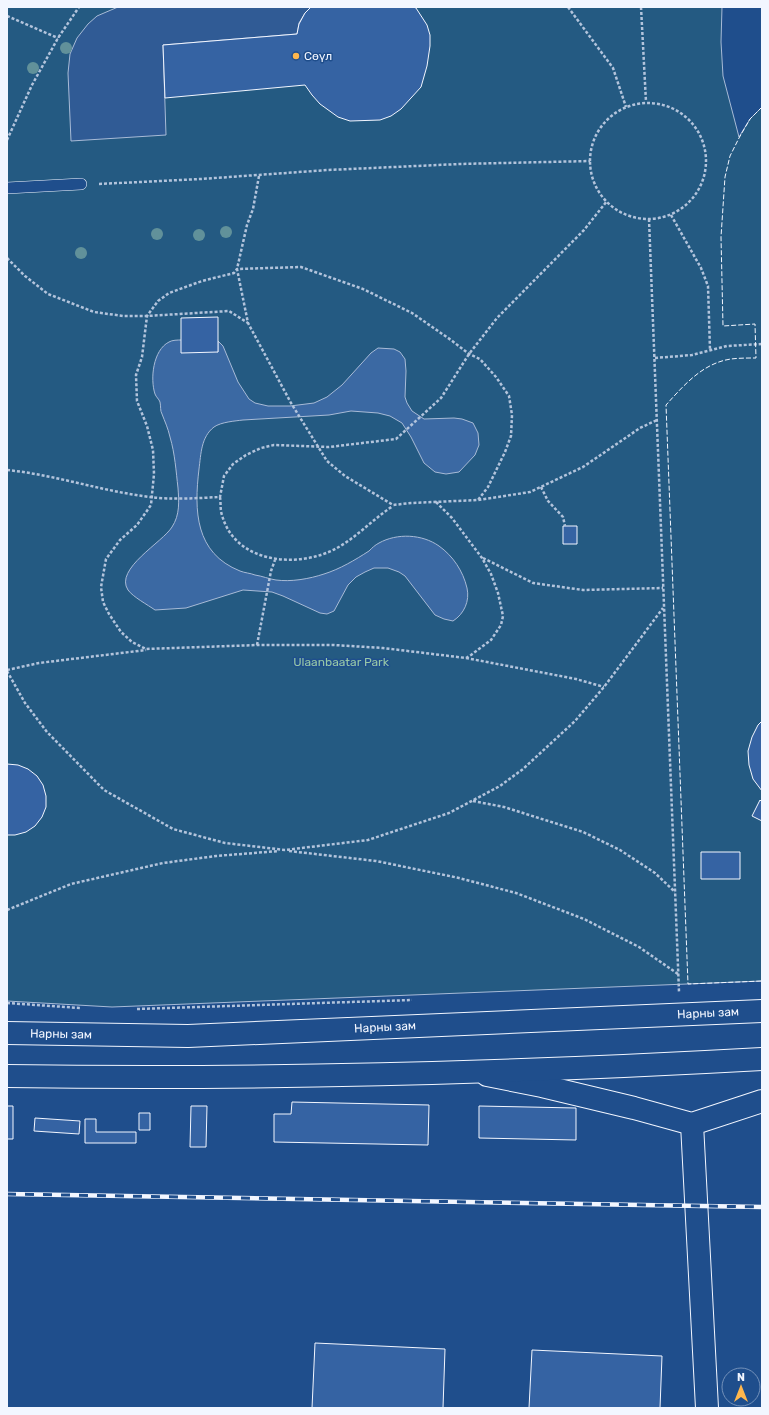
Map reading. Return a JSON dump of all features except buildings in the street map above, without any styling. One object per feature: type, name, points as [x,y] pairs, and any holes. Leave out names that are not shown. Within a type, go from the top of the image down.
[{"type":"main road","name":"Нарны зам","points":[[7,1033],[188,1036],[762,1011]]},
{"type":"main road","points":[[7,1076],[223,1076],[470,1072],[762,1059]]},
{"type":"main road","points":[[470,1072],[550,1088],[634,1108],[692,1124],[762,1101]]},
{"type":"main road","points":[[692,1124],[707,1408]]},
{"type":"lane","points":[[7,188],[81,184]]},
{"type":"path","points":[[7,140],[32,85],[58,38],[79,7]]},
{"type":"path","points":[[568,7],[613,68],[626,107]]},
{"type":"path","points":[[641,7],[646,102]]},
{"type":"path","points":[[7,16],[58,38]]},
{"type":"path","points":[[646,102],[661,104],[675,109],[687,117],[697,129],[703,142],[706,156],[706,171],[701,185],[693,198],[671,215],[656,219],[640,218],[625,214],[612,206],[602,195],[594,182],[590,161],[592,144],[598,130],[607,119],[618,110],[632,104],[646,102]]},
{"type":"path","points":[[81,184],[259,176],[328,170],[460,164],[590,161]]},
{"type":"path","points":[[259,176],[253,209],[247,225],[237,269],[248,323],[291,403],[328,461],[345,476],[393,506]]},
{"type":"path","points":[[607,201],[584,230],[497,318],[469,354],[441,398],[396,439],[318,447],[274,445],[260,448],[233,464],[224,476],[220,497],[222,515],[229,531],[243,546],[260,556],[275,560],[308,558],[336,549],[350,540],[379,515],[393,506],[411,502],[478,500],[530,492],[583,467],[640,428],[657,420]]},
{"type":"path","points":[[671,215],[701,268],[708,286],[710,350]]},
{"type":"path","points":[[649,219],[679,995]]},
{"type":"path","points":[[7,258],[25,276],[48,294],[94,312],[123,316],[147,316],[229,311],[248,323]]},
{"type":"path","points":[[150,649],[146,649],[132,642],[121,632],[103,602],[101,587],[106,559],[120,540],[137,525],[151,506],[154,474],[153,450],[147,426],[137,401],[136,375],[142,357],[147,316],[158,301],[169,293],[202,281],[234,273],[237,269],[302,267],[363,289],[412,313],[469,354],[480,359],[496,377],[509,396],[512,415],[511,436],[488,487],[478,500]]},
{"type":"path","points":[[655,358],[692,355],[728,346],[762,344]]},
{"type":"path","points":[[7,470],[55,477],[92,487],[152,498],[220,497]]},
{"type":"path","points":[[541,487],[548,501],[563,517],[565,526]]},
{"type":"path","points":[[436,502],[452,518],[482,558],[491,574],[498,593],[503,621],[491,640],[480,650],[466,658]]},
{"type":"path","points":[[482,558],[533,583],[583,590],[663,588]]},
{"type":"path","points":[[257,645],[271,572],[275,560]]},
{"type":"path","points":[[7,910],[71,884],[163,864],[216,856],[368,840],[449,813],[500,786],[523,769],[575,722],[604,687],[663,608]]},
{"type":"path","points":[[604,687],[576,679],[466,658],[383,648],[334,645],[257,645],[150,649],[39,663],[7,671],[26,703],[47,732],[104,790],[173,829],[225,843],[376,861],[459,878],[516,893],[584,919],[638,947],[678,974]]},
{"type":"path","points":[[473,801],[504,807],[583,832],[620,850],[655,873],[675,892]]},
{"type":"path","points":[[671,991],[686,990]]},
{"type":"path","points":[[131,1009],[415,1000]]},
{"type":"path","points":[[7,1003],[84,1008]]},
{"type":"green space","name":"Ulaanbaatar Park","points":[[7,7],[722,7],[721,42],[723,76],[739,137],[750,119],[762,107],[762,981],[112,1007],[7,1001]]},
{"type":"shaded area","points":[[118,7],[311,7],[299,23],[297,34],[163,45],[166,135],[71,141],[68,73],[70,54],[77,38],[88,24],[97,16]]},
{"type":"shaded area","points":[[181,340],[218,352],[218,341],[223,346],[238,382],[249,399],[255,403],[268,406],[290,406],[314,403],[327,397],[342,385],[371,353],[378,348],[394,349],[400,352],[405,359],[405,397],[412,411],[424,419],[454,418],[473,423],[478,433],[479,445],[475,455],[459,472],[446,474],[435,472],[424,463],[402,423],[390,416],[378,413],[351,411],[329,415],[232,421],[217,425],[206,436],[201,452],[197,485],[198,515],[206,542],[214,553],[225,563],[240,571],[276,580],[288,581],[306,579],[342,567],[386,540],[401,536],[417,537],[439,546],[449,554],[460,570],[467,588],[468,598],[460,615],[453,621],[435,615],[405,576],[388,568],[374,568],[356,577],[348,585],[334,611],[327,614],[320,613],[272,592],[243,590],[186,608],[155,610],[130,593],[126,582],[128,573],[141,556],[172,527],[178,513],[178,488],[173,450],[161,411],[160,402],[155,394],[153,373],[159,351],[170,341]]},
{"type":"railway","points":[[7,1194],[762,1207]]},
{"type":"fence","points":[[762,107],[750,119],[730,156],[725,177],[721,237],[723,326],[755,324],[756,358],[731,359],[712,365],[695,376],[666,405],[688,984],[762,981]]},
{"type":"place","name":"Сөүл","points":[[296,56]]}]
